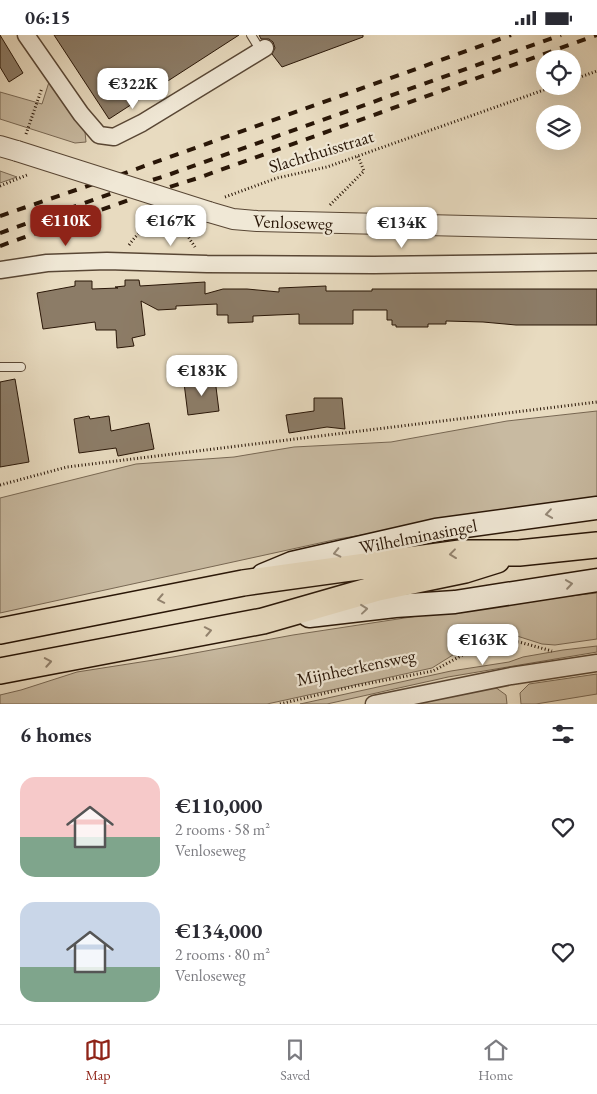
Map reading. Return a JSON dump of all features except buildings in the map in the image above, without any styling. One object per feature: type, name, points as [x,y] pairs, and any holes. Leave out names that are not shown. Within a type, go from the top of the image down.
[{"type":"main road","name":"Wilhelminasingel","points":[[243,583],[292,563],[436,531],[597,507]]},
{"type":"main road","name":"Wilhelminasingel","points":[[0,631],[243,583],[460,553],[519,553],[597,545]]},
{"type":"main road","name":"Wilhelminasingel","points":[[263,621],[378,588],[465,570],[519,553]]},
{"type":"main road","name":"Wilhelminasingel","points":[[0,671],[263,621],[395,606],[455,602],[597,580]]},
{"type":"street","points":[[26,35],[81,114],[99,135],[114,137],[142,123],[263,49]]},
{"type":"street","name":"Venloseweg","points":[[14,145],[216,205],[233,219],[597,229]]},
{"type":"street","points":[[0,270],[47,263],[107,261],[206,264],[374,265],[597,262]]},
{"type":"street","points":[[374,704],[511,676],[597,663]]},
{"type":"lane","points":[[251,35],[263,49]]},
{"type":"lane","points":[[0,367],[21,367]]},
{"type":"path","points":[[14,145],[49,69]]},
{"type":"path","points":[[581,77],[597,71]]},
{"type":"path","name":"Slachthuisstraat","points":[[216,205],[277,178],[327,167],[536,93]]},
{"type":"path","points":[[326,209],[364,171],[358,156]]},
{"type":"path","points":[[107,261],[124,251],[136,235],[148,225],[167,218]]},
{"type":"path","points":[[179,223],[206,264]]},
{"type":"path","points":[[0,485],[67,467],[597,402]]},
{"type":"path","name":"Mijnheerkensweg","points":[[280,704],[355,686],[433,671],[481,645],[500,640],[519,642],[552,651]]},
{"type":"shaded area","points":[[49,82],[85,132],[86,142],[75,143],[0,119],[0,92],[42,104]]},
{"type":"shaded area","points":[[0,171],[17,177],[0,183]]},
{"type":"shaded area","points":[[597,411],[597,499],[552,503],[338,539],[0,613],[0,498],[136,464],[234,457],[294,447],[391,442],[507,421]]},
{"type":"shaded area","points":[[597,593],[597,639],[555,645],[542,644],[517,636],[496,634],[477,640],[432,668],[267,704],[0,704],[0,695],[77,672],[293,635],[490,605]]},
{"type":"shaded area","points":[[597,646],[597,652],[448,677],[327,704],[300,704],[451,671],[509,662],[523,657],[563,650]]},
{"type":"shaded area","points":[[597,674],[597,694],[536,704],[521,704],[520,693],[529,684]]},
{"type":"shaded area","points":[[495,687],[506,695],[507,704],[417,704]]},
{"type":"railway","points":[[0,216],[511,35]]},
{"type":"railway","points":[[0,233],[561,35]]},
{"type":"railway","points":[[0,246],[129,200],[198,178],[597,35]]}]
